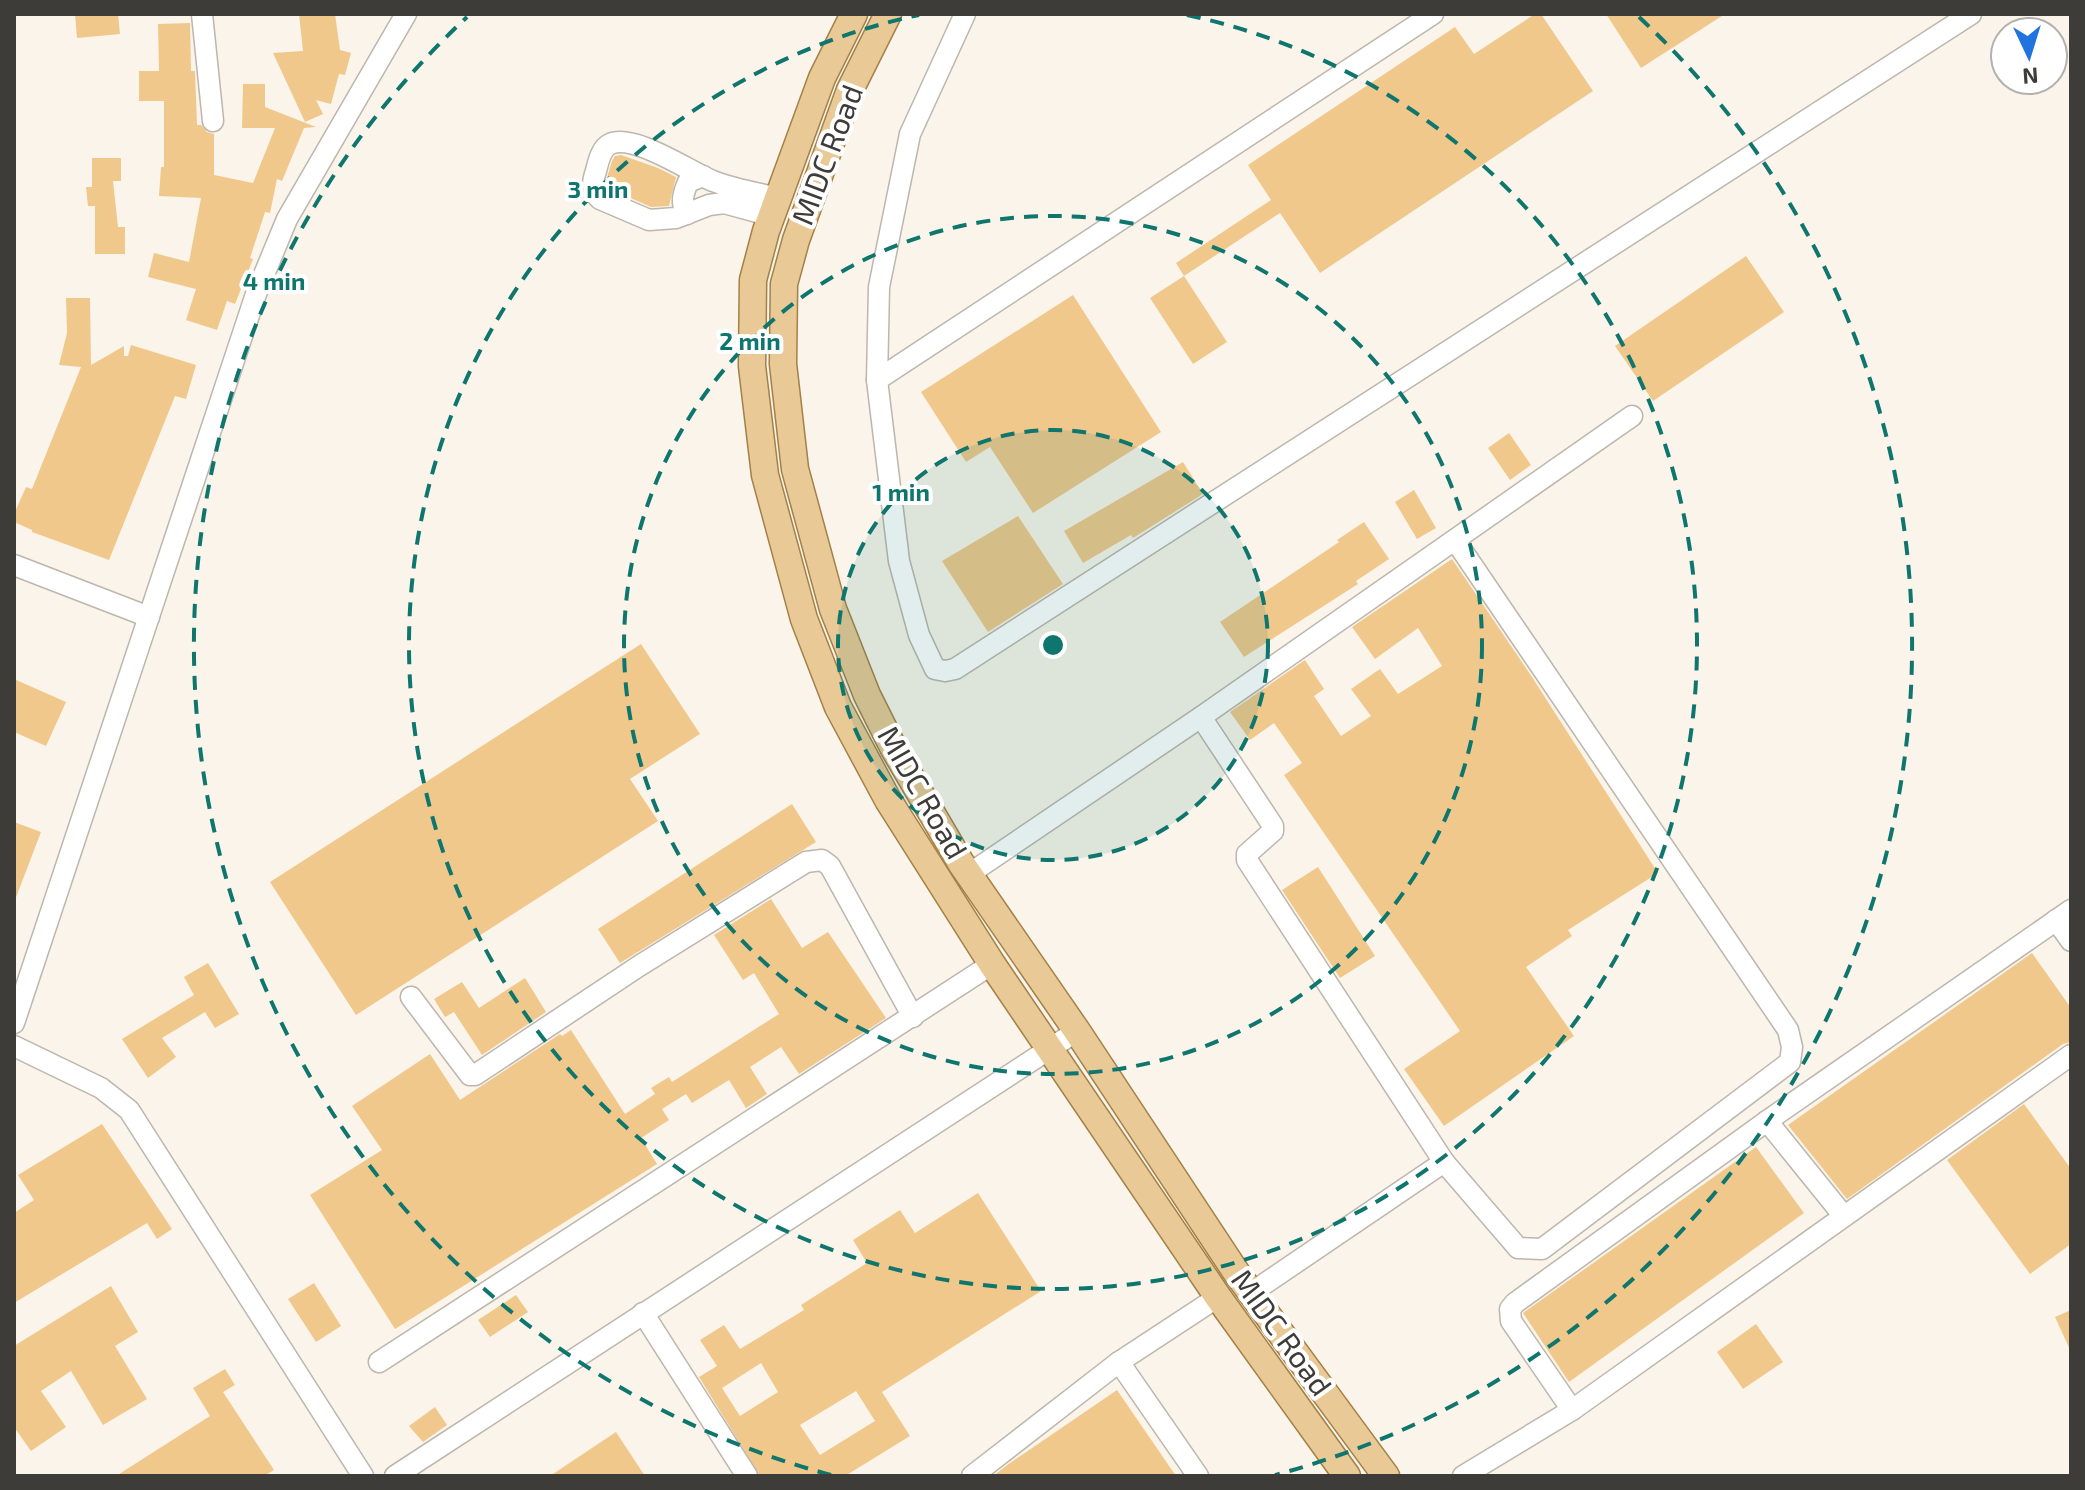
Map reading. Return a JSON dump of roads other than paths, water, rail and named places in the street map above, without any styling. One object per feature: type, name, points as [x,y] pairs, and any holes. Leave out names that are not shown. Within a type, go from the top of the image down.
[{"type":"main road","name":"MIDC Road","points":[[854,14],[822,78],[775,207],[753,280],[752,366],[765,475],[804,619],[838,707],[866,763],[992,964],[1218,1297],[1347,1476]]},
{"type":"main road","name":"MIDC Road","points":[[888,14],[850,90],[796,240],[784,284],[783,364],[795,469],[833,609],[867,695],[894,749],[969,874],[1251,1293],[1386,1476]]},
{"type":"street","points":[[202,14],[213,121]]},
{"type":"street","points":[[14,1023],[256,294],[287,219],[406,14]]},
{"type":"street","points":[[965,14],[910,134],[879,287],[877,380],[899,561],[919,635],[935,669],[945,671],[955,669],[1971,14]]},
{"type":"street","points":[[877,380],[1433,14]]},
{"type":"street","points":[[620,143],[637,146],[775,207],[724,203],[662,221],[649,220],[600,199],[593,187],[603,150],[610,144],[620,143]]},
{"type":"street","points":[[687,214],[682,207],[688,182],[703,176]]},
{"type":"street","points":[[969,874],[1201,717],[1632,416]]},
{"type":"street","points":[[1201,717],[1273,826],[1273,831],[1247,854],[1247,860],[1444,1162],[1518,1248],[1542,1249],[1790,1062],[1792,1047],[1788,1030],[1455,540]]},
{"type":"street","points":[[14,565],[149,617]]},
{"type":"street","points":[[411,997],[470,1075],[475,1075],[639,966],[806,862],[822,860],[830,866],[913,1017]]},
{"type":"street","points":[[1572,1410],[1511,1321],[1510,1309],[1767,1121],[2064,915],[2071,941]]},
{"type":"street","points":[[379,1362],[992,964]]},
{"type":"street","points":[[395,1476],[1077,1031]]},
{"type":"street","points":[[14,1046],[101,1088],[129,1110],[363,1476]]},
{"type":"street","points":[[1463,1476],[1572,1410],[2071,1055]]},
{"type":"street","points":[[1767,1121],[1843,1215]]},
{"type":"street","points":[[1251,1293],[1444,1162]]},
{"type":"street","points":[[972,1476],[1119,1362],[1218,1297]]},
{"type":"street","points":[[643,1313],[747,1476]]},
{"type":"street","points":[[1119,1362],[1198,1476]]}]
